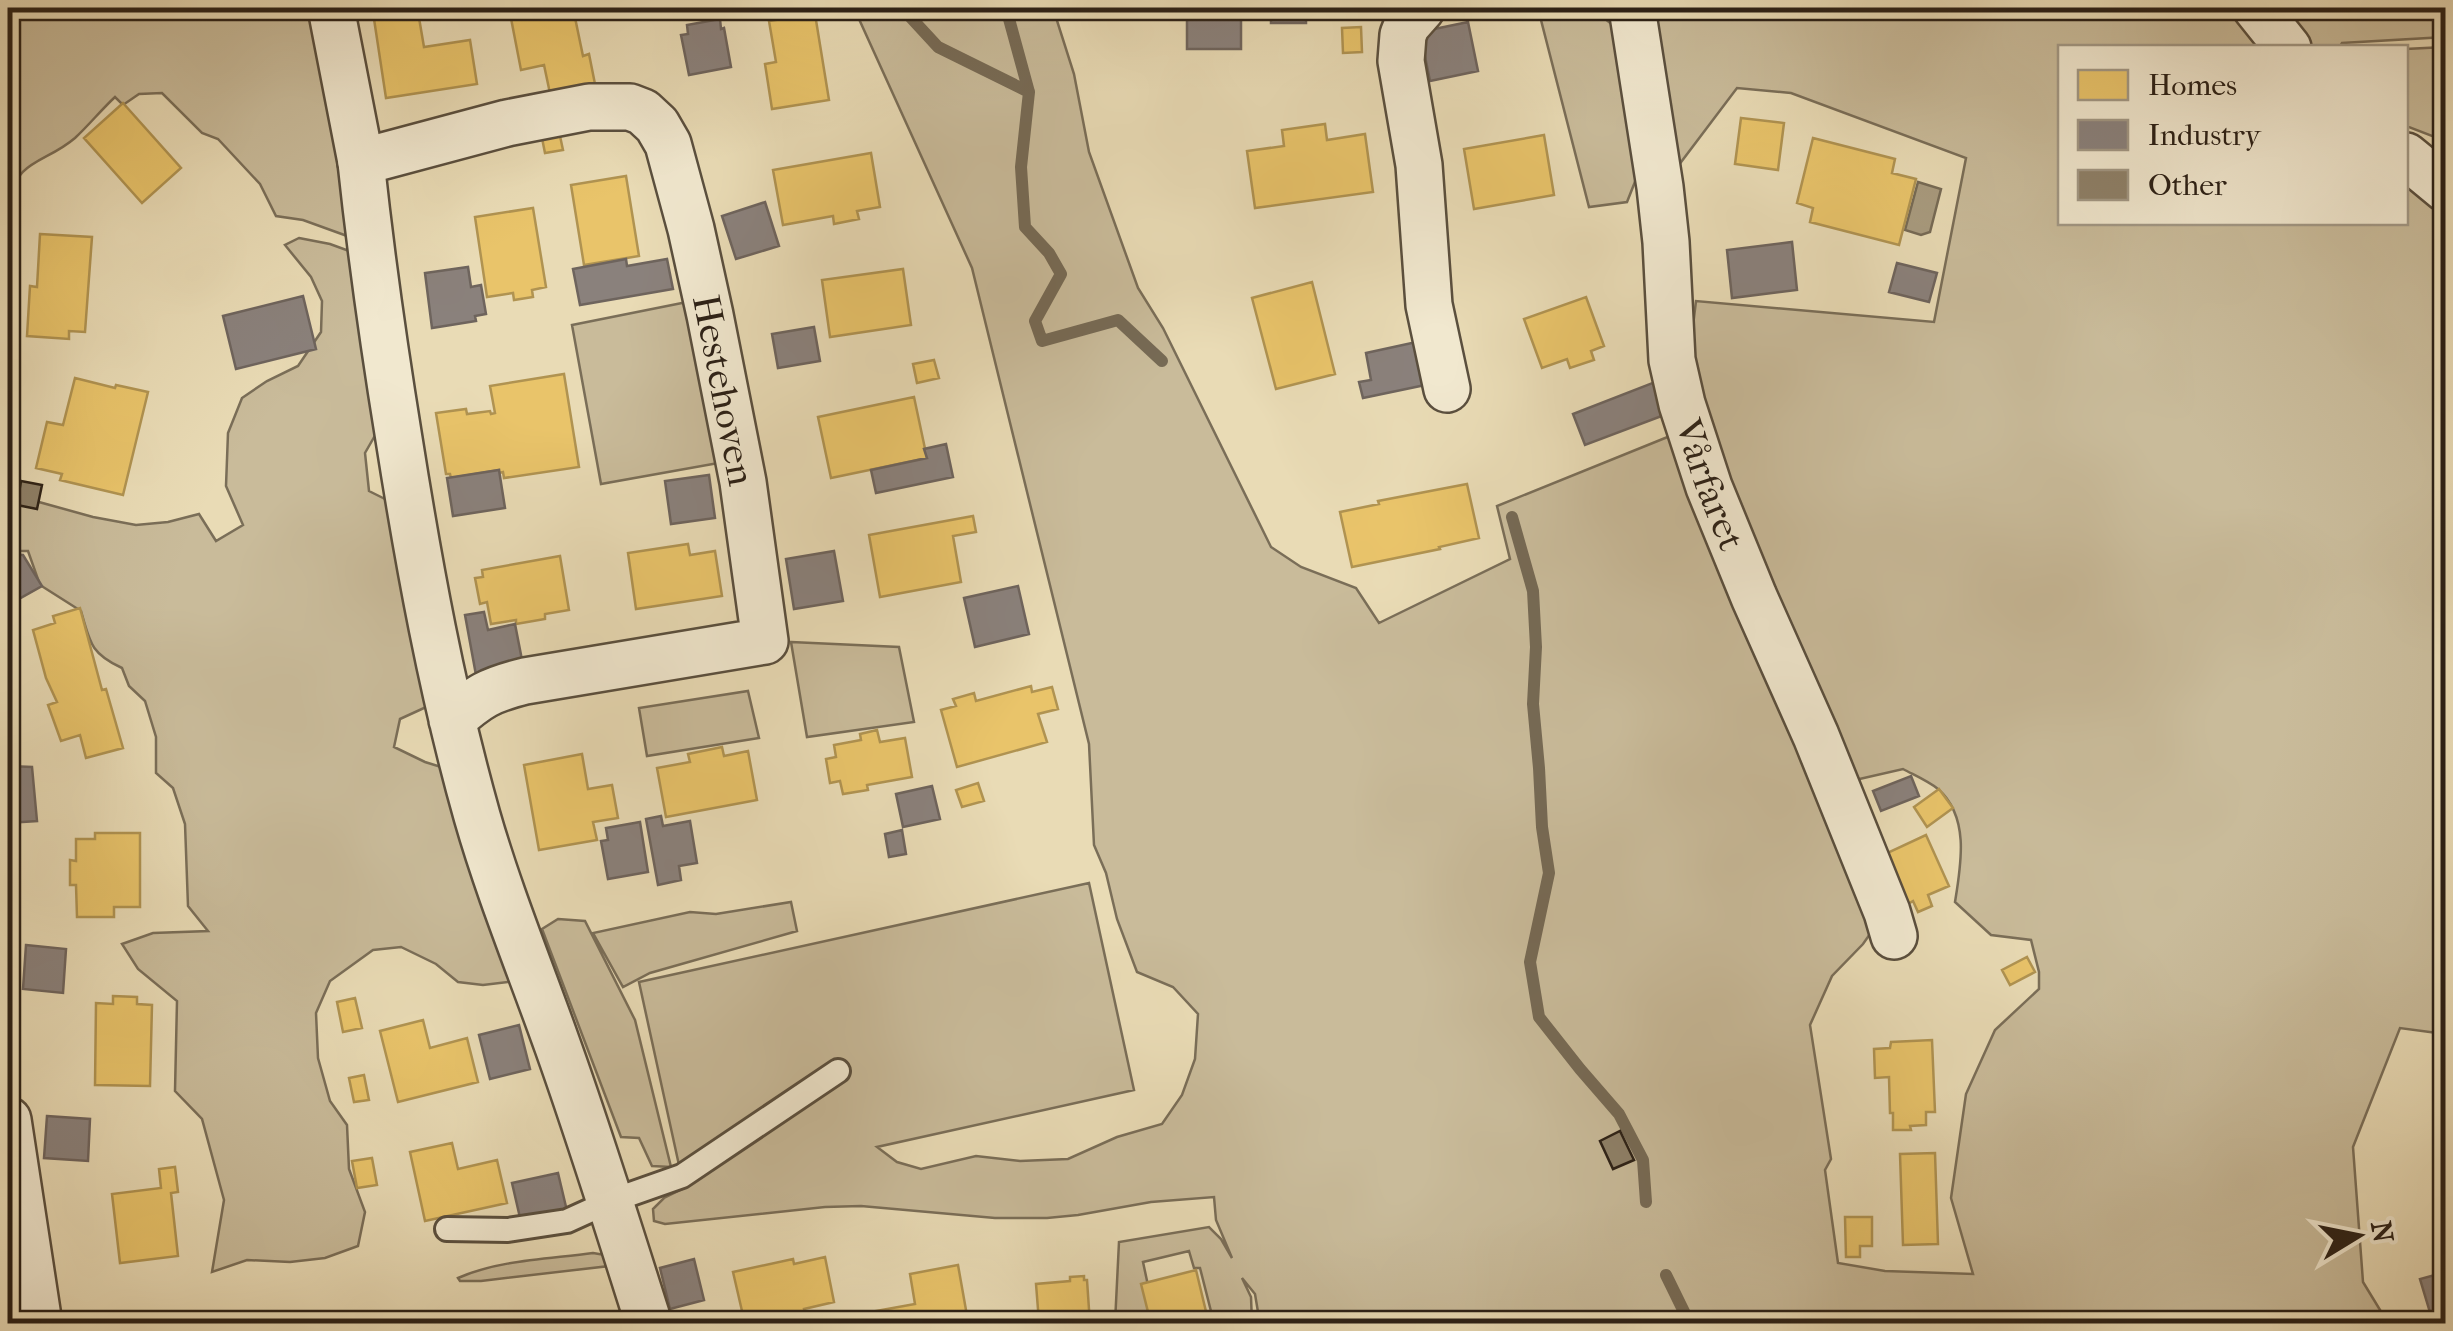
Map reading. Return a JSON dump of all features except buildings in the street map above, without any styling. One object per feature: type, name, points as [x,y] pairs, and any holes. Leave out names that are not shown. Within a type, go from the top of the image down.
[{"type":"street","points":[[332,8],[361,162],[373,271],[420,576],[452,720],[478,818],[611,1202],[649,1324]]},
{"type":"street","points":[[1422,8],[1407,25],[1401,61],[1419,165],[1428,305],[1447,390]]},
{"type":"street","name":"Vårfaret","points":[[1632,8],[1660,187],[1672,360],[1682,404],[1709,487],[1816,736],[1894,936]]},
{"type":"street","points":[[2256,8],[2286,45]]},
{"type":"street","name":"Hestehoven","points":[[361,162],[507,123],[589,106],[630,107],[643,112],[668,144],[691,229],[743,482],[764,641],[525,680],[480,696],[452,720]]},
{"type":"street","points":[[2408,158],[2446,189]]},
{"type":"street","points":[[8,1120],[39,1324]]},
{"type":"lane","points":[[446,1229],[508,1230],[567,1221],[682,1176],[838,1072]]},
{"type":"shaded area","points":[[8,8],[324,8],[361,241],[303,220],[276,216],[260,184],[218,139],[202,133],[162,93],[139,94],[123,105],[115,97],[75,138],[26,169],[12,188],[8,202]]},
{"type":"shaded area","points":[[854,8],[1053,8],[1074,74],[1089,152],[1138,288],[1163,328],[1271,547],[1301,567],[1356,588],[1379,623],[1510,559],[1497,506],[1675,434],[1696,301],[1934,322],[1966,158],[1791,93],[1737,88],[1672,174],[1648,8],[2445,8],[2445,37],[2341,45],[2058,45],[2058,225],[2408,225],[2408,186],[2445,214],[2445,1034],[2400,1028],[2353,1147],[2363,1282],[2388,1323],[1260,1324],[1255,1294],[1242,1278],[1251,1297],[1252,1323],[1214,1323],[1200,1268],[1194,1268],[1189,1251],[1143,1262],[1156,1323],[1115,1323],[1119,1242],[1209,1227],[1232,1258],[1216,1220],[1214,1197],[1047,1218],[995,1218],[861,1206],[665,1224],[654,1221],[653,1209],[684,1188],[639,982],[1089,883],[1134,1090],[877,1147],[897,1162],[921,1169],[976,1156],[1020,1161],[1068,1159],[1117,1137],[1162,1124],[1182,1095],[1195,1059],[1198,1014],[1173,987],[1137,972],[1094,845],[1089,744],[972,268]],"holes":[[[1903,769],[1948,800],[1959,827],[1955,902],[1991,935],[2031,940],[2039,972],[2039,989],[1995,1030],[1966,1094],[1951,1198],[1973,1274],[1885,1271],[1838,1263],[1825,1170],[1831,1159],[1810,1025],[1832,976],[1877,924],[1842,783]]]},
{"type":"shaded area","points":[[1591,8],[1618,29],[1640,169],[1627,202],[1589,207],[1541,20]]},
{"type":"shaded area","points":[[2446,47],[2445,141],[2408,127],[2408,49]]},
{"type":"shaded area","points":[[1918,182],[1941,189],[1930,232],[1921,235],[1905,230]]},
{"type":"shaded area","points":[[299,238],[360,255],[377,432],[365,453],[369,491],[399,506],[435,703],[400,719],[394,747],[451,770],[524,980],[483,985],[458,982],[436,964],[401,947],[373,950],[330,981],[316,1013],[318,1058],[330,1101],[347,1125],[349,1169],[365,1212],[358,1246],[325,1258],[290,1262],[247,1260],[212,1272],[224,1200],[202,1119],[175,1091],[177,1001],[138,969],[122,944],[153,933],[208,931],[188,906],[185,824],[173,788],[156,773],[156,737],[145,701],[129,686],[122,668],[93,646],[81,611],[40,585],[28,551],[8,551],[8,428],[18,489],[39,502],[136,525],[199,514],[216,541],[243,525],[226,486],[228,433],[242,398],[298,366],[321,332],[322,301],[311,277],[285,245]]},
{"type":"shaded area","points":[[692,301],[724,462],[601,484],[572,325]]},
{"type":"shaded area","points":[[791,642],[899,647],[914,722],[807,737]]},
{"type":"shaded area","points":[[748,691],[759,738],[647,756],[639,708]]},
{"type":"shaded area","points":[[791,902],[797,931],[650,973],[623,987],[593,933],[690,912],[716,914]]},
{"type":"shaded area","points":[[558,919],[585,921],[635,1020],[671,1167],[652,1166],[639,1138],[621,1137],[542,929]]},
{"type":"shaded area","points":[[593,1253],[611,1256],[609,1266],[481,1281],[458,1278],[507,1264]]},
{"type":"waterway","points":[[902,8],[938,47],[1029,92],[1021,167],[1025,227],[1049,253],[1061,274],[1035,321],[1042,341],[1118,320],[1162,361]]},
{"type":"waterway","points":[[1006,8],[1029,92]]},
{"type":"waterway","points":[[1512,517],[1533,591],[1533,704],[1549,873],[1530,962],[1539,1017],[1619,1114],[1643,1160],[1646,1202]]},
{"type":"waterway","points":[[1666,1275],[1690,1324]]}]
